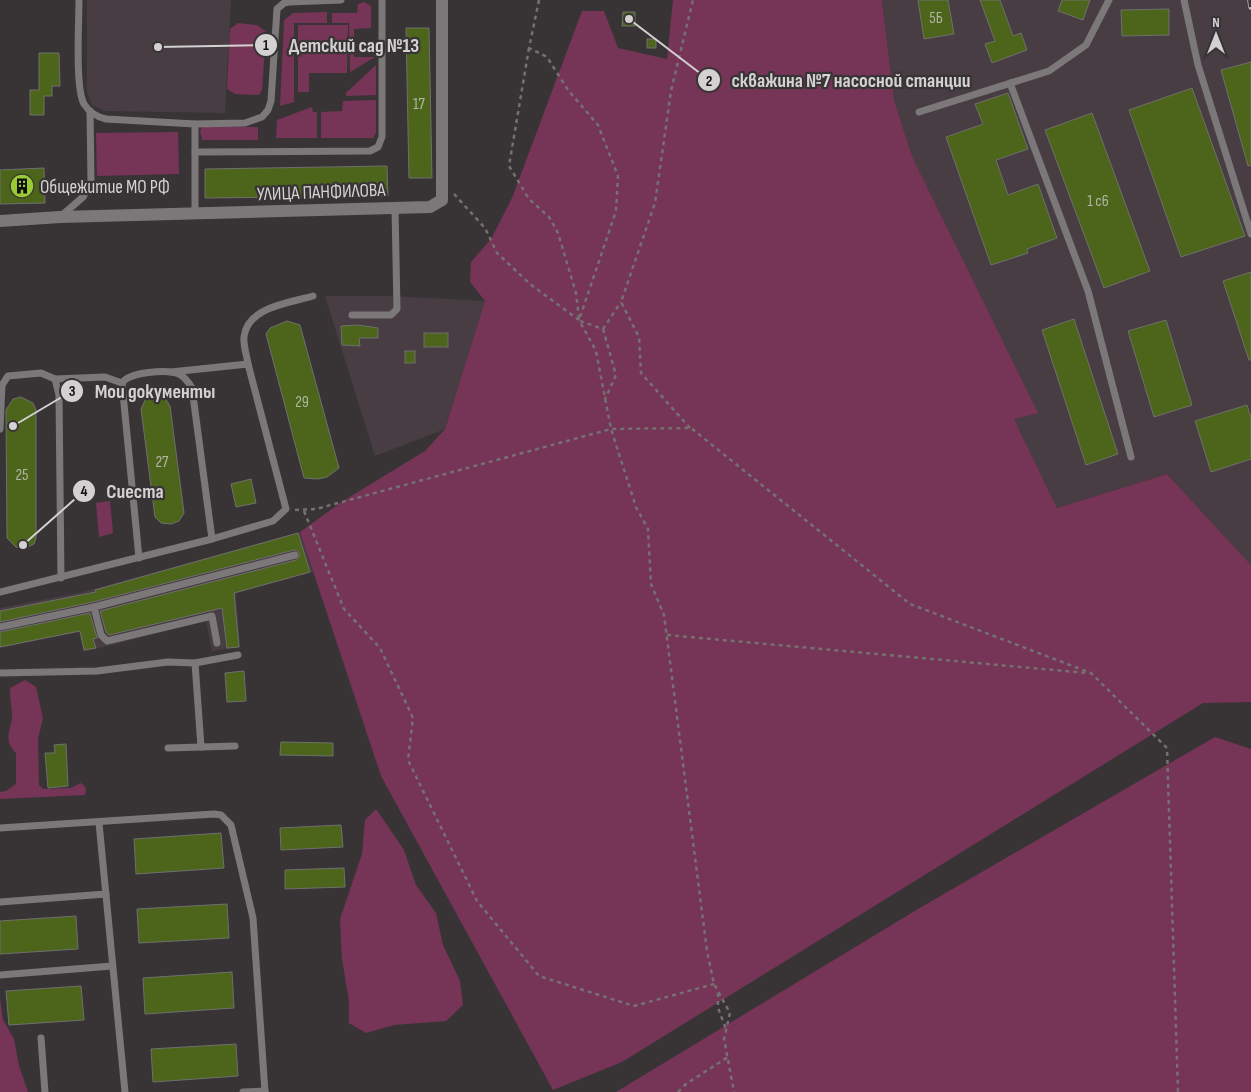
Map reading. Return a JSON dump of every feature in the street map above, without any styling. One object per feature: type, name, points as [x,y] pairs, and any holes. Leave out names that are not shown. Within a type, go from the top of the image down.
[{"type":"street","name":"УЛИЦА ПАНФИЛОВА","points":[[0,221],[60,217],[430,207],[442,200],[442,0]]},
{"type":"lane","points":[[79,0],[80,92],[84,104],[90,111],[106,119],[195,124],[245,123],[262,117],[268,110],[271,100],[278,9],[284,3],[289,2],[341,0]]},
{"type":"lane","points":[[195,152],[370,151],[378,147],[382,137],[382,0]]},
{"type":"lane","points":[[919,112],[1049,71],[1086,44],[1109,0]]},
{"type":"lane","points":[[1184,0],[1198,65],[1251,234]]},
{"type":"lane","points":[[1010,83],[1088,291],[1131,456]]},
{"type":"lane","points":[[60,217],[83,197],[91,182],[90,111]]},
{"type":"lane","points":[[195,124],[195,213]]},
{"type":"lane","points":[[352,315],[391,315],[397,309],[395,208]]},
{"type":"lane","points":[[0,592],[212,539],[273,521],[286,509],[243,339],[247,323],[260,313],[313,296]]},
{"type":"lane","points":[[0,429],[2,385],[8,376],[41,373],[55,379],[105,377],[122,382],[133,375],[248,364]]},
{"type":"lane","points":[[171,372],[180,375],[192,388],[212,539]]},
{"type":"lane","points":[[55,379],[59,395],[61,578]]},
{"type":"lane","points":[[122,382],[139,558]]},
{"type":"lane","points":[[0,626],[94,607],[295,555]]},
{"type":"lane","points":[[94,607],[100,635],[107,641],[212,616],[217,643]]},
{"type":"lane","points":[[0,673],[97,671],[168,662],[194,663],[238,655]]},
{"type":"lane","points":[[194,663],[201,747]]},
{"type":"lane","points":[[168,748],[234,746]]},
{"type":"lane","points":[[0,828],[214,814],[221,815],[231,825],[253,918],[265,1091],[243,1092]]},
{"type":"lane","points":[[99,823],[125,1092]]},
{"type":"lane","points":[[0,902],[106,894]]},
{"type":"lane","points":[[0,975],[112,966]]},
{"type":"lane","points":[[41,1038],[45,1092]]},
{"type":"path","points":[[539,0],[509,166],[529,199],[549,217],[558,233],[576,293],[579,320],[596,351],[611,429],[636,507],[648,530],[651,584],[664,615],[707,951],[714,984],[730,1013],[724,1039],[734,1092]]},
{"type":"path","points":[[605,399],[616,375],[603,329],[621,302],[655,203],[671,91],[693,0]]},
{"type":"path","points":[[529,48],[547,57],[568,90],[598,125],[618,176],[616,211],[579,320]]},
{"type":"path","points":[[442,181],[485,228],[497,253],[530,284],[579,320],[603,329]]},
{"type":"path","points":[[621,302],[639,337],[641,373],[690,428],[910,604],[1091,673],[1167,748],[1178,1092]]},
{"type":"path","points":[[286,509],[304,511],[611,429],[690,428]]},
{"type":"path","points":[[304,511],[344,609],[380,648],[413,718],[408,760],[477,901],[539,976],[634,1006],[714,984]]},
{"type":"path","points":[[667,635],[1091,673]]},
{"type":"path","points":[[718,992],[718,1008],[726,1029]]},
{"type":"path","points":[[678,1092],[686,1084],[728,1057]]},
{"type":"shaded area","points":[[87,0],[231,0],[225,113],[104,111],[92,105],[87,93]]},
{"type":"shaded area","points":[[673,0],[882,0],[894,100],[912,156],[1038,413],[1014,419],[1057,508],[1167,474],[1251,565],[1251,702],[1203,703],[622,1062],[553,1090],[381,776],[300,532],[343,501],[425,451],[445,429],[485,301],[470,282],[471,262],[491,239],[512,198],[582,11],[604,11],[618,48],[667,59]]},
{"type":"shaded area","points":[[882,0],[1251,0],[1251,565],[1167,474],[1057,508],[1013,418],[1037,413],[912,156],[894,100]]},
{"type":"shaded area","points":[[364,2],[371,6],[371,28],[354,29],[354,57],[375,57],[350,72],[349,23],[332,23],[332,13],[357,13],[358,4]]},
{"type":"shaded area","points":[[327,12],[327,23],[294,23],[294,102],[280,106],[284,20],[293,13]]},
{"type":"shaded area","points":[[238,23],[257,25],[266,32],[262,90],[259,95],[235,94],[227,89],[230,29]]},
{"type":"shaded area","points":[[298,25],[348,25],[347,73],[309,73],[309,92],[298,92]]},
{"type":"shaded area","points":[[376,65],[376,95],[346,96],[346,93]]},
{"type":"shaded area","points":[[376,100],[376,133],[373,138],[321,138],[321,112],[342,111],[343,101]]},
{"type":"shaded area","points":[[312,107],[313,112],[317,112],[317,138],[276,138],[277,120]]},
{"type":"shaded area","points":[[203,127],[258,127],[258,140],[202,140],[200,130]]},
{"type":"shaded area","points":[[178,132],[179,174],[97,176],[96,133]]},
{"type":"shaded area","points":[[325,296],[390,296],[485,301],[445,429],[375,456]]},
{"type":"shaded area","points":[[110,501],[113,533],[99,537],[96,503]]},
{"type":"shaded area","points":[[300,532],[313,572],[236,593],[240,647],[212,651],[206,621],[84,652],[79,632],[0,648],[0,608],[83,592]]},
{"type":"shaded area","points":[[25,680],[36,687],[43,718],[38,739],[39,785],[43,789],[71,788],[81,783],[86,788],[85,795],[0,799],[0,792],[6,791],[16,784],[16,753],[8,738],[12,718],[10,688]]},
{"type":"shaded area","points":[[1215,737],[1251,749],[1251,1092],[616,1092],[918,909]]},
{"type":"shaded area","points":[[376,809],[404,850],[416,885],[436,913],[443,945],[460,981],[463,1005],[446,1021],[394,1025],[366,1033],[349,1023],[349,1001],[342,959],[340,919],[362,854],[365,820]]},
{"type":"shaded area","points":[[0,998],[3,1020],[14,1039],[19,1066],[28,1092],[0,1092]]},
{"type":"building","points":[[918,0],[948,0],[954,34],[924,39]]},
{"type":"building","points":[[980,0],[1000,0],[1013,36],[1021,33],[1027,50],[992,63],[985,44],[995,41]]},
{"type":"building","points":[[1062,0],[1090,0],[1083,20],[1058,11]]},
{"type":"building","points":[[1169,9],[1169,35],[1122,36],[1121,10]]},
{"type":"building","points":[[623,12],[635,12],[635,26],[622,26]]},
{"type":"building","points":[[406,28],[429,28],[432,178],[409,178]]},
{"type":"building","points":[[647,39],[656,39],[656,48],[647,48]]},
{"type":"building","points":[[39,53],[59,53],[60,86],[52,86],[52,96],[44,96],[44,115],[30,115],[30,90],[39,90]]},
{"type":"building","points":[[1251,62],[1251,165],[1248,166],[1221,70]]},
{"type":"building","points":[[1192,88],[1245,236],[1181,257],[1129,110]]},
{"type":"building","points":[[1008,93],[1028,149],[996,160],[1008,195],[1038,184],[1057,238],[1027,249],[1028,253],[991,265],[946,137],[983,124],[975,104]]},
{"type":"building","points":[[1092,113],[1150,271],[1104,288],[1045,130]]},
{"type":"building","points":[[387,166],[388,196],[205,198],[205,169]]},
{"type":"building","name":"Общежитие МО РФ","points":[[44,168],[45,203],[0,204],[0,170]]},
{"type":"building","points":[[1251,272],[1251,360],[1249,360],[1223,281]]},
{"type":"building","points":[[1074,319],[1118,454],[1086,465],[1042,330]]},
{"type":"building","points":[[1166,320],[1192,405],[1154,417],[1128,331]]},
{"type":"building","points":[[287,321],[300,325],[339,468],[327,477],[318,479],[304,478],[266,334],[270,328]]},
{"type":"building","points":[[358,325],[378,328],[378,338],[359,338],[360,346],[342,345],[341,326]]},
{"type":"building","points":[[424,333],[448,333],[448,347],[424,347]]},
{"type":"building","points":[[405,351],[415,351],[415,363],[405,363]]},
{"type":"building","points":[[153,394],[165,398],[170,406],[184,513],[179,521],[171,524],[161,523],[155,517],[141,409],[147,396]]},
{"type":"building","points":[[21,397],[33,403],[36,410],[36,538],[34,544],[23,549],[16,547],[7,538],[6,410],[13,399]]},
{"type":"building","points":[[1247,405],[1251,418],[1251,459],[1211,472],[1195,421]]},
{"type":"building","points":[[251,479],[256,503],[236,507],[231,484]]},
{"type":"building","points":[[298,533],[310,572],[234,593],[239,647],[227,648],[222,608],[109,635],[106,632],[100,611],[296,560],[300,556],[298,551],[294,550],[93,602],[0,622],[0,611],[96,592],[95,590]]},
{"type":"building","points":[[90,613],[97,638],[93,639],[96,648],[84,650],[80,631],[0,647],[0,632]]},
{"type":"building","points":[[244,671],[246,701],[227,702],[225,673]]},
{"type":"building","points":[[281,742],[333,743],[333,756],[280,755]]},
{"type":"building","points":[[66,744],[68,786],[48,788],[45,753],[55,753],[54,745]]},
{"type":"building","points":[[341,825],[343,847],[281,850],[280,828]]},
{"type":"building","points":[[221,833],[224,868],[136,874],[134,839]]},
{"type":"building","points":[[344,868],[345,887],[285,889],[285,870]]},
{"type":"building","points":[[227,904],[229,938],[139,943],[137,909]]},
{"type":"building","points":[[76,916],[78,949],[0,954],[0,921]]},
{"type":"building","points":[[232,972],[234,1008],[145,1014],[143,978]]},
{"type":"building","points":[[81,986],[84,1020],[9,1025],[6,991]]},
{"type":"building","points":[[236,1044],[238,1076],[153,1082],[151,1049]]},
{"type":"railway","points":[[1250,0],[1251,7]]},
{"type":"place","name":"скважина №7 насосной станции","points":[[629,19]]},
{"type":"place","name":"Детский сад №13","points":[[158,47]]},
{"type":"place","name":"Общежитие МО РФ","points":[[22,186]]},
{"type":"place","name":"Мои документы","points":[[13,426]]},
{"type":"place","name":"Сиеста","points":[[23,545]]}]
